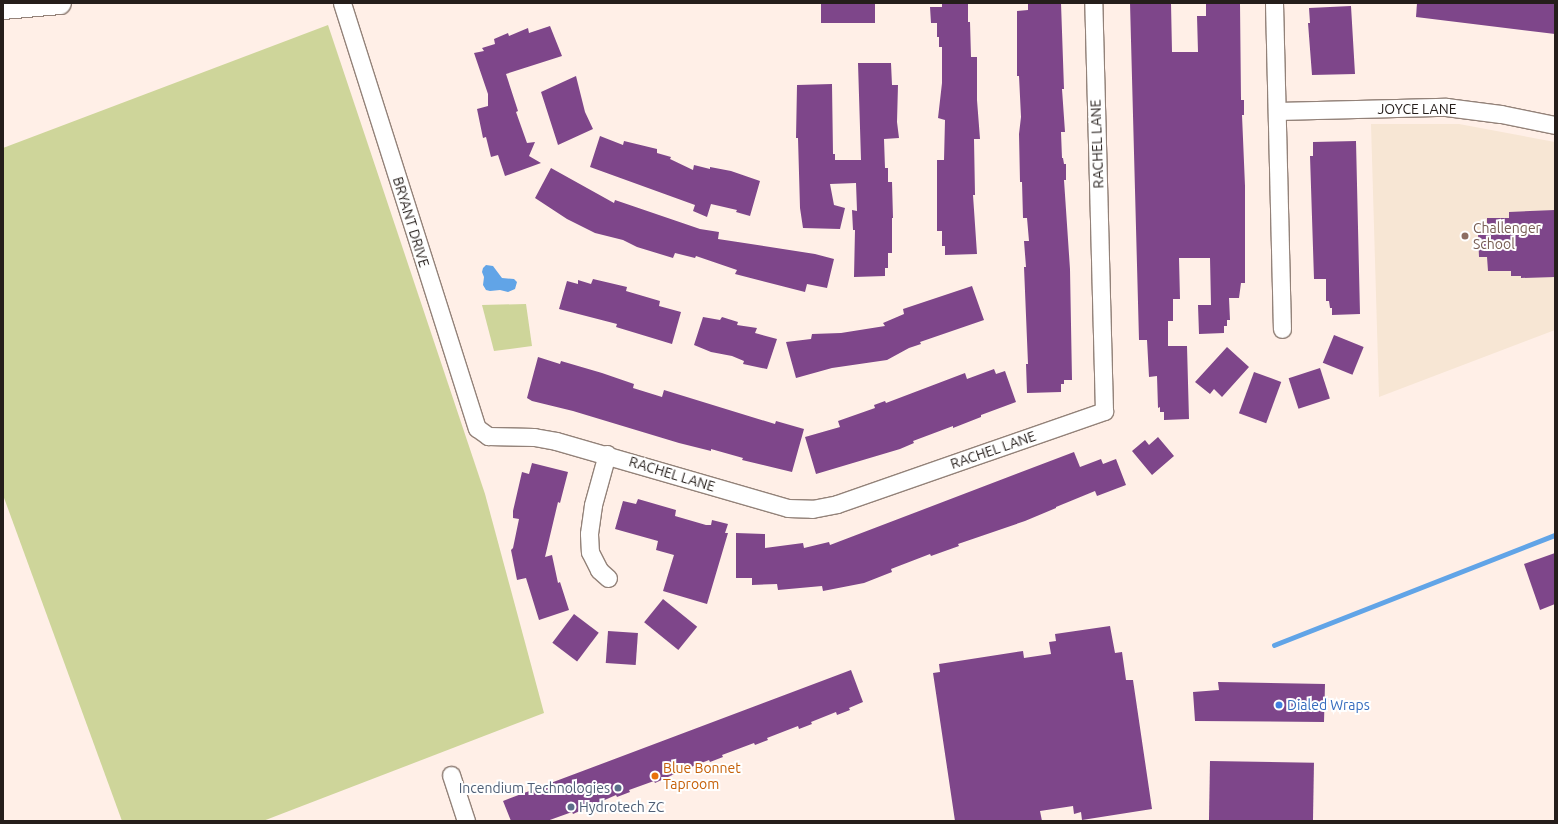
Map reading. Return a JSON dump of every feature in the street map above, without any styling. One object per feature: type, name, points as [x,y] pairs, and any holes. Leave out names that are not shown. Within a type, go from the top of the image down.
[{"type":"main road","points":[[3,8],[60,3]]},
{"type":"street","name":"BRYANT DRIVE","points":[[342,3],[471,414],[477,428],[488,436]]},
{"type":"street","name":"RACHEL LANE","points":[[488,436],[534,437],[607,454],[788,508],[812,510],[837,504],[1104,411],[1093,3]]},
{"type":"street","points":[[1274,3],[1282,329]]},
{"type":"street","name":"JOYCE LANE","points":[[1277,111],[1446,107],[1501,114],[1555,125]]},
{"type":"street","points":[[607,454],[593,505],[588,534],[590,552],[599,570],[608,578]]},
{"type":"street","points":[[451,774],[466,821]]},
{"type":"shaded area","name":"Challenger School","points":[[1371,124],[1459,124],[1555,142],[1555,330],[1379,397]]},
{"type":"green space","points":[[328,25],[485,494],[544,713],[263,821],[122,821],[3,495],[3,148]]},
{"type":"green space","points":[[526,304],[532,346],[494,351],[482,305]]},
{"type":"water","points":[[486,265],[493,266],[502,278],[514,279],[517,282],[515,289],[508,292],[500,290],[486,290],[483,285],[484,277],[482,272]]},
{"type":"building","points":[[821,3],[875,3],[875,23],[821,23]]},
{"type":"building","points":[[942,3],[968,3],[971,57],[977,57],[977,100],[980,139],[974,139],[975,195],[973,195],[977,254],[945,255],[945,246],[942,246],[942,231],[937,231],[937,160],[944,160],[945,120],[938,118],[942,83],[942,47],[939,47],[937,23],[931,23],[930,7],[942,7]]},
{"type":"building","points":[[1028,3],[1061,3],[1064,89],[1062,89],[1065,132],[1061,132],[1062,158],[1064,164],[1066,164],[1066,180],[1064,180],[1070,269],[1072,380],[1064,380],[1064,384],[1061,384],[1061,392],[1027,393],[1026,364],[1028,364],[1024,241],[1029,241],[1027,218],[1023,218],[1022,182],[1020,182],[1019,134],[1021,117],[1019,76],[1017,76],[1017,11],[1028,10]]},
{"type":"building","points":[[1130,3],[1171,3],[1172,52],[1198,52],[1197,16],[1206,16],[1206,3],[1240,3],[1241,100],[1244,100],[1244,115],[1242,115],[1245,186],[1245,283],[1241,283],[1239,298],[1229,298],[1230,320],[1227,320],[1227,326],[1224,326],[1224,333],[1199,334],[1198,305],[1211,305],[1210,258],[1179,258],[1180,299],[1173,299],[1173,321],[1168,321],[1168,346],[1187,346],[1189,419],[1164,420],[1164,412],[1160,412],[1160,407],[1158,408],[1157,376],[1149,377],[1147,340],[1139,340]]},
{"type":"building","points":[[1417,3],[1555,3],[1555,34],[1416,17]]},
{"type":"building","points":[[1351,6],[1355,74],[1312,75],[1308,23],[1310,23],[1309,8]]},
{"type":"building","points":[[550,26],[562,56],[506,74],[518,111],[516,112],[527,143],[535,142],[529,156],[541,163],[505,176],[498,155],[491,157],[486,137],[483,138],[477,109],[488,106],[488,94],[474,53],[484,51],[482,48],[495,44],[494,39],[508,33],[509,36],[528,28],[529,33]]},
{"type":"building","points":[[858,63],[891,63],[892,85],[898,85],[897,122],[899,138],[884,139],[885,168],[888,168],[888,182],[892,182],[893,218],[892,253],[888,253],[888,268],[885,268],[885,276],[854,277],[855,230],[853,230],[852,210],[857,211],[856,183],[830,184],[834,205],[845,208],[840,229],[803,228],[800,208],[798,138],[796,138],[797,85],[832,84],[833,154],[835,154],[835,160],[861,160]]},
{"type":"building","points":[[576,76],[585,112],[593,129],[558,145],[541,92]]},
{"type":"building","points":[[600,136],[623,145],[624,141],[657,149],[657,153],[671,157],[670,159],[693,170],[694,165],[710,169],[710,167],[731,171],[760,181],[750,216],[736,212],[737,210],[711,204],[707,217],[693,211],[695,205],[590,167]]},
{"type":"building","points":[[1356,141],[1360,314],[1332,315],[1332,308],[1330,308],[1329,301],[1326,301],[1326,279],[1314,279],[1310,156],[1313,156],[1313,142]]},
{"type":"building","points":[[551,168],[614,203],[615,200],[700,229],[719,232],[718,239],[815,254],[834,259],[827,288],[807,284],[805,292],[735,274],[737,270],[696,256],[695,258],[675,253],[673,258],[637,247],[623,240],[595,233],[567,219],[535,198]]},
{"type":"building","points":[[1555,210],[1555,277],[1521,278],[1521,276],[1511,276],[1511,271],[1488,271],[1487,257],[1479,257],[1478,233],[1487,233],[1487,218],[1509,218],[1509,212]]},
{"type":"building","points":[[593,279],[627,287],[626,291],[660,301],[659,306],[681,312],[672,344],[616,327],[617,324],[559,309],[567,281],[578,284],[578,280],[591,284]]},
{"type":"building","points":[[972,286],[984,320],[920,342],[921,344],[909,348],[887,360],[832,368],[796,378],[786,342],[811,339],[812,334],[841,333],[885,326],[883,323],[904,314],[903,309]]},
{"type":"building","points":[[703,317],[720,320],[722,317],[738,322],[737,325],[757,328],[755,333],[777,339],[767,369],[743,364],[744,361],[732,356],[711,352],[694,345]]},
{"type":"building","points":[[1334,335],[1364,347],[1352,375],[1323,363]]},
{"type":"building","points":[[1227,347],[1249,367],[1222,397],[1214,389],[1210,394],[1195,382]]},
{"type":"building","points":[[538,357],[560,364],[561,361],[602,373],[634,384],[633,388],[662,397],[664,390],[775,424],[776,421],[804,429],[792,472],[742,460],[743,458],[711,449],[711,451],[679,443],[573,411],[532,401],[527,398]]},
{"type":"building","points":[[1320,368],[1330,398],[1299,409],[1289,378]]},
{"type":"building","points":[[994,369],[996,374],[1005,371],[1016,402],[981,415],[981,417],[953,428],[953,426],[913,441],[914,443],[900,449],[816,474],[805,437],[840,427],[838,421],[875,408],[874,405],[885,401],[886,403],[965,373],[967,379]]},
{"type":"building","points":[[1254,372],[1281,382],[1266,423],[1239,413]]},
{"type":"building","points":[[1158,437],[1174,456],[1152,475],[1132,451],[1145,440],[1149,445]]},
{"type":"building","points":[[1074,452],[1080,467],[1101,459],[1103,464],[1116,459],[1126,485],[1097,496],[1095,491],[1025,521],[958,544],[959,546],[931,556],[930,554],[891,569],[892,572],[864,583],[823,591],[822,586],[778,590],[777,584],[752,585],[752,578],[736,578],[736,533],[765,534],[765,548],[803,543],[804,548],[829,542],[830,545]]},
{"type":"building","points":[[532,463],[568,472],[560,503],[558,502],[545,557],[552,555],[558,583],[560,582],[569,610],[539,620],[526,578],[517,580],[511,550],[513,548],[519,519],[513,518],[513,511],[522,472],[529,474]]},
{"type":"building","points":[[638,499],[676,510],[675,516],[706,525],[711,525],[712,520],[728,524],[725,533],[728,533],[707,604],[663,591],[674,555],[656,550],[658,541],[615,529],[623,501],[636,504]]},
{"type":"building","points":[[1555,553],[1555,604],[1540,610],[1524,564]]},
{"type":"building","points":[[663,599],[697,627],[678,650],[644,622]]},
{"type":"building","points":[[574,614],[599,633],[577,661],[552,643]]},
{"type":"building","points":[[1110,626],[1115,653],[1122,652],[1126,680],[1133,680],[1152,809],[1082,820],[1081,812],[1074,814],[1073,806],[1040,811],[1042,821],[955,821],[933,673],[940,672],[939,664],[1023,651],[1024,658],[1051,654],[1049,642],[1056,641],[1055,634]]},
{"type":"building","points":[[608,631],[638,633],[636,665],[606,663]]},
{"type":"building","points":[[851,670],[863,702],[849,708],[850,710],[837,715],[836,712],[811,722],[812,724],[799,729],[798,726],[767,738],[768,740],[755,745],[754,743],[722,755],[723,757],[710,762],[709,760],[655,783],[654,781],[629,790],[630,792],[617,797],[616,795],[573,814],[572,812],[547,821],[511,821],[503,801]]},
{"type":"building","points":[[1218,682],[1325,684],[1324,722],[1195,721],[1193,692],[1219,690]]},
{"type":"building","points":[[1210,761],[1314,763],[1313,821],[1209,820]]},
{"type":"waterway","points":[[1274,645],[1555,535]]},
{"type":"place","name":"Challenger School","points":[[1465,236]]},
{"type":"place","name":"Dialed Wraps","points":[[1279,705]]},
{"type":"place","name":"Blue Bonnet Taproom","points":[[655,776]]},
{"type":"place","name":"Incendium Technologies","points":[[618,788]]},
{"type":"place","name":"Hydrotech ZC","points":[[571,807]]}]
